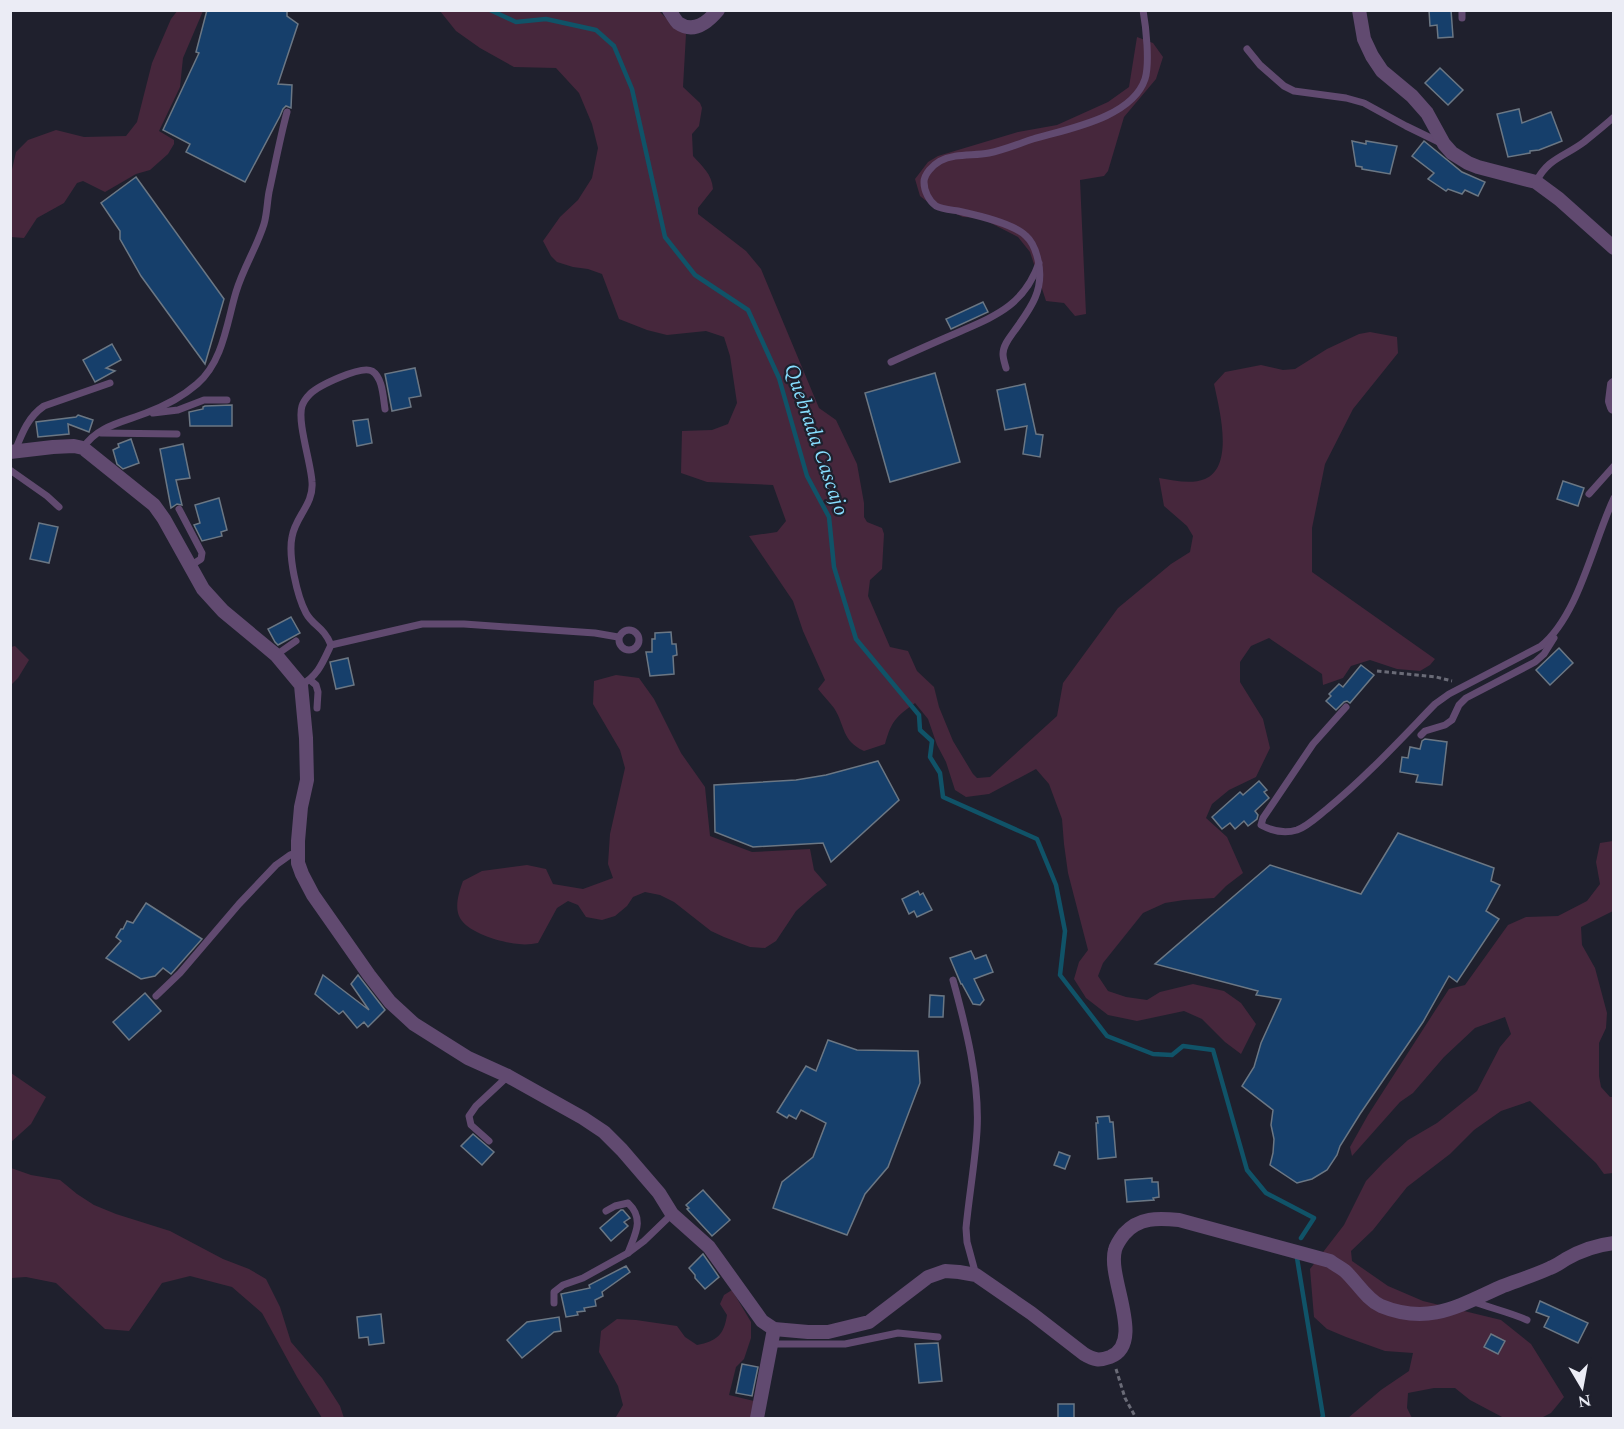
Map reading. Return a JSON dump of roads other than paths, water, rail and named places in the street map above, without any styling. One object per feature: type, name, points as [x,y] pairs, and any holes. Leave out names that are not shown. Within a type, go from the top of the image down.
[{"type":"street","points":[[669,10],[678,22],[689,28],[702,26],[718,10]]},
{"type":"street","points":[[1359,10],[1364,39],[1372,56],[1382,71],[1412,96],[1427,113],[1444,144],[1452,153],[1468,163],[1536,182],[1559,199],[1614,248]]},
{"type":"street","points":[[1614,385],[1612,401],[1614,407]]},
{"type":"street","points":[[13,451],[74,446],[84,448],[154,505],[203,589],[223,611],[276,655],[305,683],[307,780],[301,807],[298,863],[310,890],[390,1002],[414,1024],[468,1058],[508,1076],[604,1132],[659,1193],[672,1214],[709,1247],[762,1321],[774,1329],[828,1332],[869,1322],[928,1277],[945,1271],[976,1275],[1093,1360],[1102,1360],[1114,1355],[1123,1345],[1126,1334],[1126,1324],[1113,1265],[1115,1250],[1129,1229],[1140,1222],[1158,1218],[1179,1220],[1330,1261],[1344,1271],[1379,1305],[1405,1313],[1427,1315],[1450,1310],[1472,1301],[1552,1268],[1593,1247],[1614,1243]]},
{"type":"street","points":[[757,1419],[774,1329]]},
{"type":"lane","points":[[1006,368],[1003,354],[1006,343],[1029,310],[1040,288],[1041,271],[1036,249],[1026,236],[1008,225],[973,214],[936,207],[927,196],[924,180],[940,161],[951,157],[989,153],[1085,125],[1120,108],[1135,96],[1145,81],[1147,72],[1143,10]]},
{"type":"lane","points":[[1246,49],[1284,86],[1294,91],[1346,98],[1364,103],[1444,144]]},
{"type":"lane","points":[[84,448],[89,439],[98,432],[170,403],[204,378],[223,338],[237,290],[265,222],[272,177],[287,112]]},
{"type":"lane","points":[[1536,182],[1547,165],[1582,144],[1614,117]]},
{"type":"lane","points":[[891,363],[1002,312],[1026,289],[1039,263]]},
{"type":"lane","points":[[305,683],[319,671],[331,645],[328,637],[306,613],[295,580],[291,553],[292,536],[311,497],[313,485],[302,429],[302,405],[310,394],[345,375],[366,369],[373,372],[381,383],[385,409]]},
{"type":"lane","points":[[13,451],[35,412],[52,402],[110,383]]},
{"type":"lane","points":[[145,413],[178,410],[204,400],[226,400]]},
{"type":"lane","points":[[98,432],[177,434]]},
{"type":"lane","points":[[1589,494],[1614,466]]},
{"type":"lane","points":[[10,470],[59,507]]},
{"type":"lane","points":[[1421,735],[1452,720],[1459,705],[1466,698],[1535,662],[1544,654],[1578,590],[1614,498]]},
{"type":"lane","points":[[179,509],[202,554],[201,559],[190,566]]},
{"type":"lane","points":[[331,645],[422,624],[464,624],[595,633],[618,637]]},
{"type":"lane","points":[[1346,707],[1306,753],[1263,818],[1261,825],[1270,830],[1283,832],[1297,830],[1310,822],[1346,794],[1435,704],[1541,646],[1551,638],[1560,625]]},
{"type":"lane","points":[[276,655],[296,641]]},
{"type":"lane","points":[[305,683],[316,685],[317,708]]},
{"type":"lane","points":[[156,996],[180,973],[276,865],[298,852]]},
{"type":"lane","points":[[953,980],[968,1037],[977,1102],[977,1130],[966,1228],[967,1242],[976,1275]]},
{"type":"lane","points":[[489,1141],[471,1125],[469,1116],[508,1076]]},
{"type":"lane","points":[[606,1211],[628,1203],[634,1209],[638,1222],[628,1253]]},
{"type":"lane","points":[[554,1303],[554,1292],[563,1285],[583,1278],[628,1253],[672,1214]]},
{"type":"lane","points":[[1472,1301],[1527,1320]]},
{"type":"lane","points":[[771,1344],[845,1344],[898,1333],[938,1337]]},
{"type":"waterway","name":"Quebrada Cascajo","points":[[490,10],[516,22],[546,19],[596,30],[614,46],[632,89],[665,237],[695,275],[748,310],[779,378],[807,476],[829,517],[834,567],[856,639],[919,715],[920,730],[932,741],[930,757],[940,773],[943,797],[1037,839],[1056,885],[1065,931],[1060,975],[1107,1036],[1153,1054],[1172,1055],[1183,1046],[1213,1050],[1247,1170],[1266,1193],[1314,1218],[1301,1238]]},
{"type":"waterway","name":"Quebrada Cascajo","points":[[1297,1258],[1322,1418]]}]
